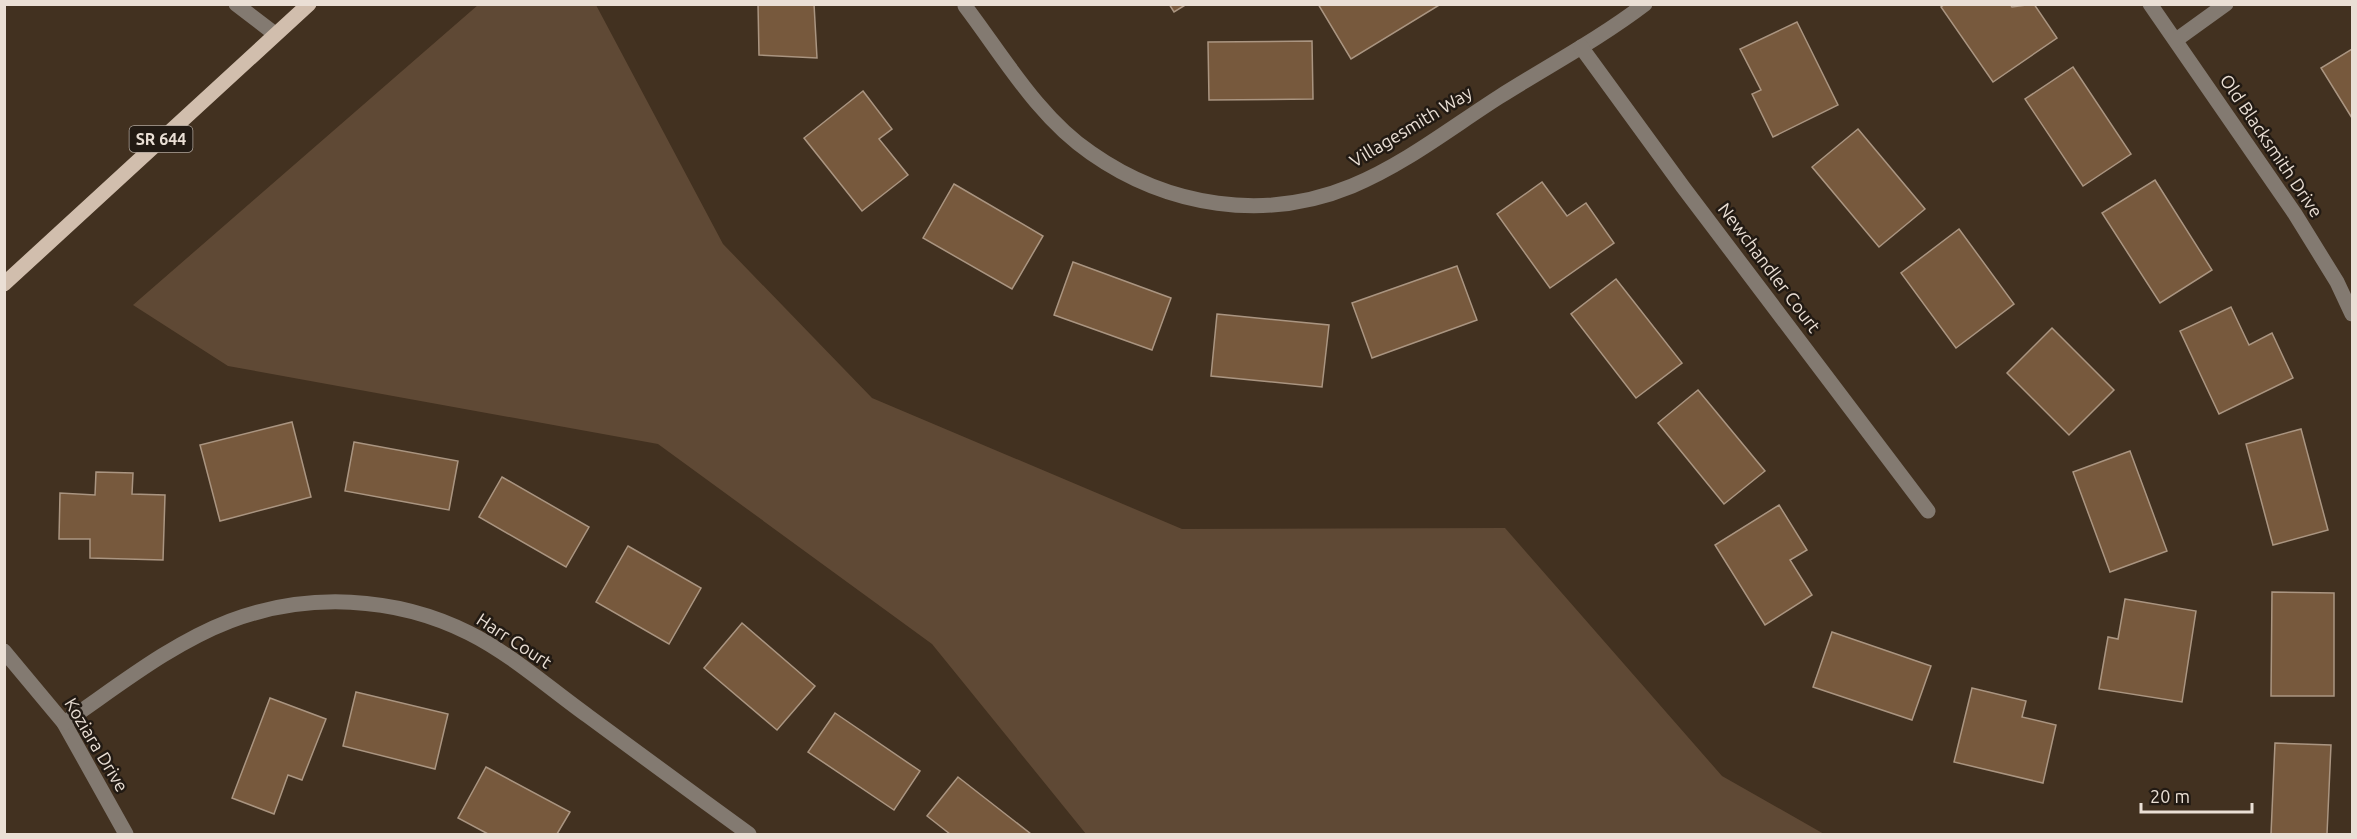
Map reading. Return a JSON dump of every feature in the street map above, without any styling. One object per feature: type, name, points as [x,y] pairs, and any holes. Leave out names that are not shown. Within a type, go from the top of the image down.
[{"type":"main road","name":"SR 644","points":[[4,284],[309,4]]},
{"type":"street","points":[[236,4],[275,34]]},
{"type":"street","name":"Villagesmith Way","points":[[965,6],[1046,112],[1089,153],[1123,174],[1159,190],[1190,200],[1230,206],[1290,204],[1322,197],[1354,185],[1389,167],[1581,47],[1645,4]]},
{"type":"street","name":"Old Blacksmith Drive","points":[[2150,4],[2295,214],[2337,282],[2352,314]]},
{"type":"street","points":[[2175,40],[2226,4]]},
{"type":"street","name":"Newchandler Court","points":[[1581,47],[1683,187],[1928,511]]},
{"type":"street","name":"Harr Court","points":[[64,723],[152,662],[202,633],[231,621],[267,610],[305,603],[372,603],[437,619],[495,648],[749,834]]},
{"type":"street","name":"Koziara Drive","points":[[4,651],[64,723],[126,834]]},
{"type":"shaded area","points":[[478,5],[596,5],[723,244],[872,398],[1182,529],[1505,528],[1722,776],[1824,834],[1086,834],[932,644],[658,444],[228,366],[133,305]]},
{"type":"building","points":[[758,4],[814,4],[817,58],[759,55]]},
{"type":"building","points":[[1169,4],[1187,4],[1174,12]]},
{"type":"building","points":[[1318,4],[1441,4],[1351,59]]},
{"type":"building","points":[[1945,4],[2010,4],[2012,7],[2034,4],[2057,38],[1993,82],[1941,7]]},
{"type":"building","points":[[1797,22],[1838,105],[1773,137],[1752,94],[1761,90],[1740,49]]},
{"type":"building","points":[[1312,41],[1313,99],[1209,100],[1208,42]]},
{"type":"building","points":[[2352,49],[2352,118],[2321,68]]},
{"type":"building","points":[[2073,67],[2131,154],[2083,186],[2025,99]]},
{"type":"building","points":[[863,91],[892,129],[879,139],[908,175],[862,211],[804,138]]},
{"type":"building","points":[[1858,129],[1925,209],[1879,247],[1812,167]]},
{"type":"building","points":[[2155,180],[2212,270],[2160,303],[2102,213]]},
{"type":"building","points":[[1542,182],[1567,216],[1586,203],[1614,243],[1550,288],[1497,214]]},
{"type":"building","points":[[954,184],[1043,236],[1012,289],[923,238]]},
{"type":"building","points":[[1959,229],[2014,304],[1956,348],[1901,273]]},
{"type":"building","points":[[1073,262],[1171,298],[1152,350],[1054,315]]},
{"type":"building","points":[[1457,266],[1477,320],[1372,358],[1352,303]]},
{"type":"building","points":[[1616,279],[1682,363],[1636,398],[1571,314]]},
{"type":"building","points":[[2231,307],[2249,345],[2272,333],[2293,378],[2219,414],[2180,331]]},
{"type":"building","points":[[1217,314],[1329,325],[1322,387],[1211,376]]},
{"type":"building","points":[[2052,328],[2114,390],[2069,435],[2007,373]]},
{"type":"building","points":[[1698,390],[1765,471],[1724,504],[1658,423]]},
{"type":"building","points":[[292,422],[311,497],[220,521],[200,445]]},
{"type":"building","points":[[2301,429],[2328,530],[2273,545],[2246,444]]},
{"type":"building","points":[[354,442],[458,461],[449,510],[345,491]]},
{"type":"building","points":[[2130,451],[2167,551],[2110,572],[2073,472]]},
{"type":"building","points":[[96,472],[133,473],[132,494],[165,495],[163,560],[90,558],[90,539],[59,539],[60,493],[95,495]]},
{"type":"building","points":[[502,477],[589,527],[566,567],[479,517]]},
{"type":"building","points":[[1779,505],[1807,550],[1790,560],[1812,595],[1765,625],[1715,545]]},
{"type":"building","points":[[628,546],[701,588],[669,644],[596,602]]},
{"type":"building","points":[[2272,592],[2334,593],[2334,696],[2271,696]]},
{"type":"building","points":[[2125,599],[2196,611],[2182,702],[2099,689],[2108,637],[2118,639]]},
{"type":"building","points":[[742,623],[815,686],[777,730],[704,668]]},
{"type":"building","points":[[1832,632],[1931,666],[1912,720],[1813,687]]},
{"type":"building","points":[[1972,688],[2026,701],[2022,717],[2056,725],[2043,783],[1954,762]]},
{"type":"building","points":[[356,692],[448,714],[435,769],[343,746]]},
{"type":"building","points":[[270,698],[326,719],[302,780],[288,775],[274,814],[232,798]]},
{"type":"building","points":[[835,713],[920,771],[894,810],[808,752]]},
{"type":"building","points":[[2275,743],[2331,745],[2327,834],[2271,834]]},
{"type":"building","points":[[486,767],[570,812],[557,834],[488,834],[458,818]]},
{"type":"building","points":[[958,777],[1031,834],[950,834],[927,816]]}]
